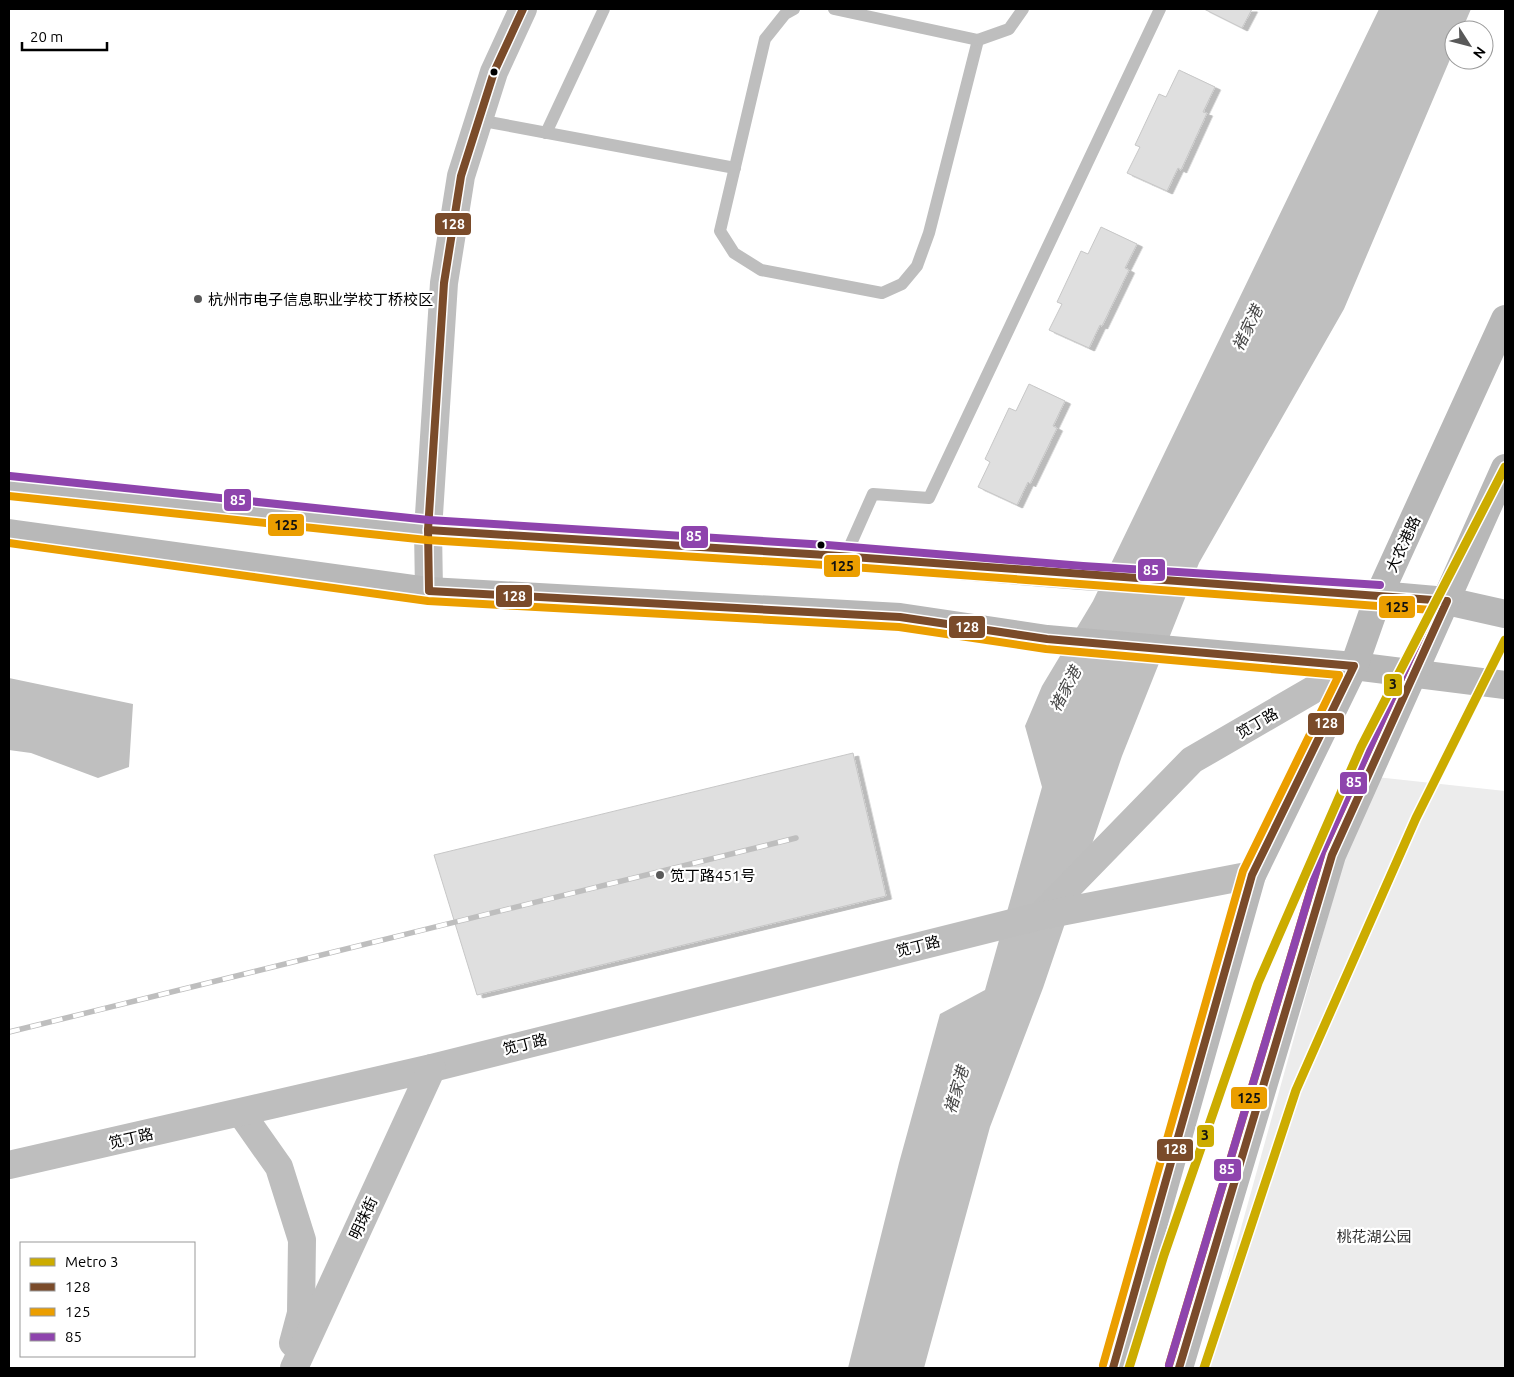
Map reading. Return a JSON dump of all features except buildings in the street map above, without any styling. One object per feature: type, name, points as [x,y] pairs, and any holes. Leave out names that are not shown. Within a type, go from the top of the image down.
[{"type":"main road","name":"大农港路","points":[[1113,1368],[1252,876],[1354,666],[1379,595],[1505,319]]},
{"type":"main road","points":[[1179,1368],[1332,855],[1505,468]]},
{"type":"main road","points":[[9,486],[428,530],[1379,595],[1447,601],[1505,614]]},
{"type":"main road","points":[[9,533],[429,591],[900,617],[1047,639],[1354,666],[1505,686]]},
{"type":"street","points":[[429,591],[428,530],[444,283],[461,176],[494,72],[523,9]]},
{"type":"street","name":"笕丁路","points":[[1040,916],[1192,760],[1354,666]]},
{"type":"street","name":"笕丁路","points":[[9,1165],[432,1068],[1040,916],[1252,876]]},
{"type":"street","name":"明珠街","points":[[294,1368],[432,1068]]},
{"type":"street","points":[[241,1113],[279,1167],[302,1240],[301,1312],[287,1368]]},
{"type":"lane","points":[[546,133],[604,9]]},
{"type":"lane","points":[[794,9],[785,14],[765,38],[720,231],[734,253],[761,270],[882,293],[902,284],[917,266],[930,233],[978,40]]},
{"type":"lane","points":[[834,9],[978,40],[1009,29],[1023,9]]},
{"type":"lane","points":[[845,557],[873,494],[929,498],[1160,9]]},
{"type":"lane","points":[[478,120],[735,168]]},
{"type":"green space","name":"桃花湖公园","points":[[1367,776],[1505,791],[1505,1368],[1202,1368]]},
{"type":"water","name":"褚家港","points":[[1379,9],[1471,9],[1466,20],[1444,20],[1444,70],[1446,70],[1344,309],[1199,563],[1122,756],[1043,988],[990,1127],[924,1368],[848,1368],[899,1163],[940,1014],[985,990],[1042,787],[1025,726],[1042,686],[1093,601]]},
{"type":"water","points":[[9,678],[133,704],[129,767],[98,778],[31,753],[9,750]]},
{"type":"railway","points":[[9,1032],[796,838]]},
{"type":"metro line","name":"3","points":[[1129,1368],[1164,1255],[1258,983],[1361,747],[1505,467]]},
{"type":"metro line","name":"3","points":[[1204,1368],[1296,1090],[1416,818],[1505,640]]},
{"type":"transit line","name":"128","points":[[523,9],[494,72],[461,176],[444,283],[428,530],[429,591],[900,617],[1047,639],[1354,666],[1252,875],[1113,1368]]},
{"type":"transit line","name":"85","points":[[10,476],[429,520],[827,545],[1083,566],[1380,585]]},
{"type":"transit line","name":"125","points":[[9,496],[427,540],[825,565],[1432,610],[1322,852],[1169,1365]]},
{"type":"transit line","name":"128","points":[[428,530],[826,555],[1447,601],[1332,855],[1179,1368]]},
{"type":"transit line","name":"125","points":[[9,543],[428,601],[899,627],[1046,649],[1339,675],[1243,871],[1103,1365]]},
{"type":"transit line","name":"85","points":[[1169,1365],[1322,852],[1438,597]]},
{"type":"place","name":"杭州市电子信息职业学校丁桥校区","points":[[198,299]]},
{"type":"place","name":"笕丁路451号","points":[[660,875]]}]
